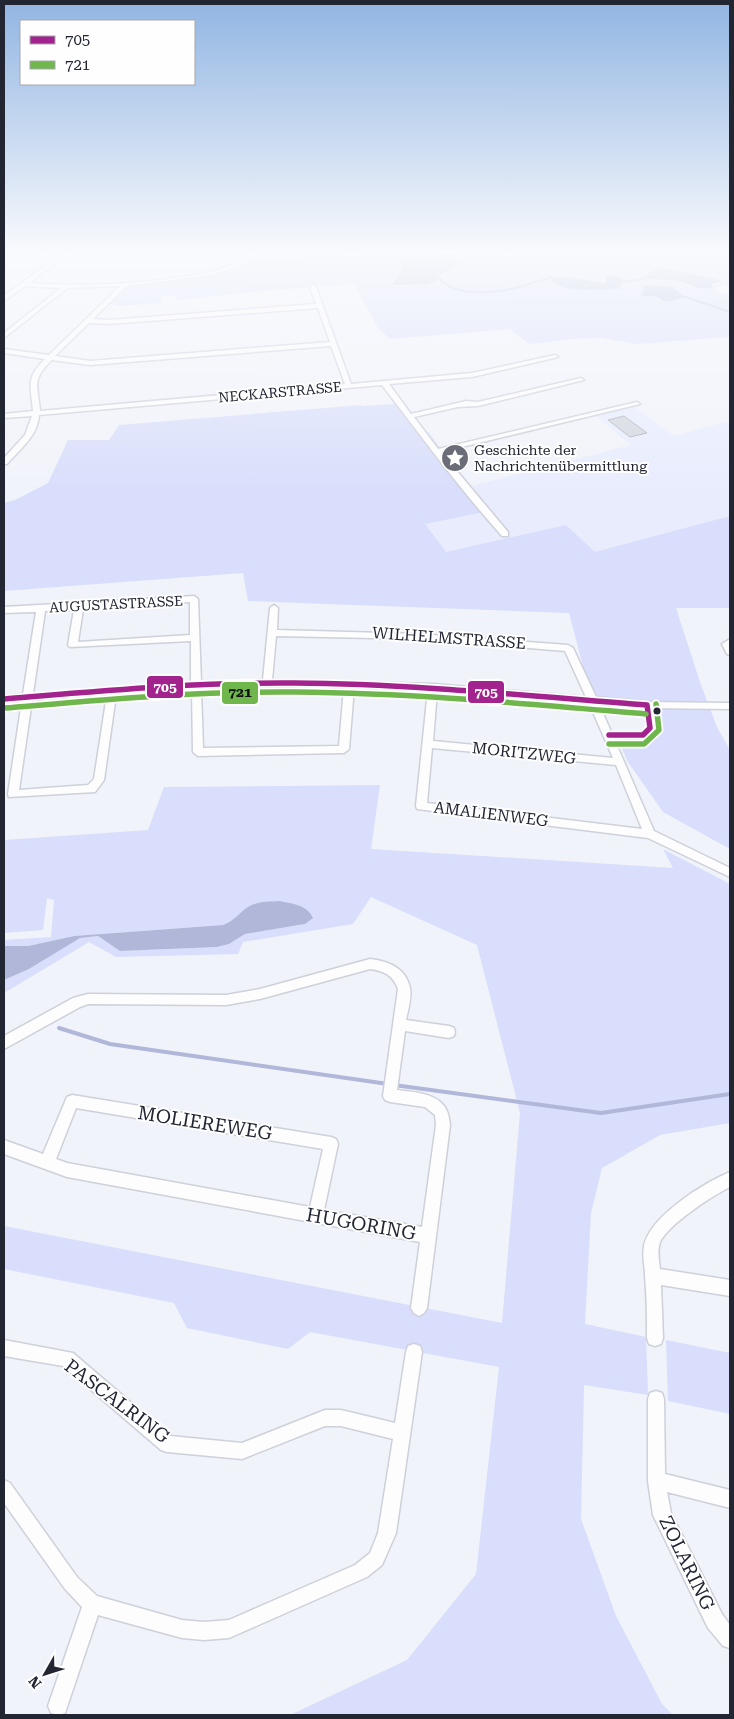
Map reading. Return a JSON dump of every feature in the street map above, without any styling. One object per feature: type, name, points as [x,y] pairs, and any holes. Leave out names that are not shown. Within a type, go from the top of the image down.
[{"type":"street","points":[[4,462],[27,438],[35,425],[37,413],[35,374],[49,357],[74,334]]},
{"type":"street","points":[[330,334],[349,386]]},
{"type":"street","points":[[4,351],[90,363],[334,344]]},
{"type":"street","name":"NECKARSTRASSE","points":[[4,416],[472,375],[555,357]]},
{"type":"street","points":[[410,416],[581,380]]},
{"type":"street","points":[[385,384],[484,512],[505,534]]},
{"type":"street","points":[[437,451],[637,404]]},
{"type":"street","name":"AUGUSTASTRASSE","points":[[4,610],[194,599],[198,752],[344,749],[350,684]]},
{"type":"street","points":[[79,606],[73,645],[195,638]]},
{"type":"street","name":"AUGUSTASTRASSE","points":[[41,608],[13,794],[91,789],[100,780],[112,691]]},
{"type":"street","points":[[267,683],[274,608]]},
{"type":"street","name":"WILHELMSTRASSE","points":[[272,633],[374,633],[494,640],[568,648],[592,701]]},
{"type":"street","points":[[730,642],[727,644],[730,652]]},
{"type":"street","points":[[4,699],[267,683],[432,687],[647,705],[730,706]]},
{"type":"street","name":"AMALIENWEG","points":[[432,687],[428,744],[420,806],[650,834]]},
{"type":"street","points":[[592,701],[650,834],[730,873]]},
{"type":"street","name":"MORITZWEG","points":[[428,744],[620,762]]},
{"type":"street","name":"HUGORING","points":[[4,1043],[77,1002],[88,999],[226,1000],[260,994],[370,964],[389,967],[402,980],[404,989],[390,1096],[423,1100],[435,1106],[441,1113],[443,1125],[430,1236],[67,1170],[4,1147]]},
{"type":"street","points":[[400,1025],[449,1032]]},
{"type":"street","name":"MOLIEREWEG","points":[[46,1163],[72,1101],[331,1144],[315,1216]]},
{"type":"street","points":[[654,1338],[651,1253],[653,1240],[690,1203],[714,1186],[730,1179]]},
{"type":"street","points":[[419,1308],[430,1236]]},
{"type":"street","points":[[652,1276],[730,1288]]},
{"type":"street","name":"PASCALRING","points":[[4,1348],[67,1359],[167,1444],[242,1451],[325,1418],[341,1418],[402,1433]]},
{"type":"street","points":[[4,1489],[71,1584],[92,1604],[182,1629],[204,1631],[229,1629],[361,1571],[376,1559],[387,1533],[414,1352]]},
{"type":"street","name":"ZOLARING","points":[[656,1399],[657,1481],[662,1515],[715,1621],[730,1639]]},
{"type":"street","points":[[657,1481],[730,1499]]},
{"type":"street","points":[[58,1706],[92,1604]]},
{"type":"shaded area","points":[[385,334],[447,334],[390,339]]},
{"type":"shaded area","points":[[517,334],[730,334],[730,337],[637,344],[602,338],[529,344]]},
{"type":"shaded area","points":[[395,404],[418,433],[428,432],[440,448],[451,471],[484,512],[425,524],[446,552],[566,525],[595,552],[730,516],[730,608],[676,608],[701,685],[717,727],[730,750],[730,849],[663,812],[628,762],[618,740],[658,735],[650,703],[592,701],[569,613],[248,601],[243,573],[4,591],[4,503],[15,500],[48,483],[68,440],[109,440],[119,425],[361,405]]},
{"type":"shaded area","points":[[634,407],[674,436],[730,421],[730,516],[595,553],[566,525],[446,553],[424,524],[484,512],[464,488],[631,445],[596,416]]},
{"type":"shaded area","points":[[380,785],[371,849],[673,868],[663,849],[730,884],[730,1123],[660,1135],[602,1168],[591,1213],[585,1324],[646,1337],[648,1395],[584,1385],[581,1519],[616,1616],[662,1704],[673,1715],[290,1715],[407,1660],[476,1574],[499,1367],[310,1332],[288,1349],[187,1328],[174,1303],[4,1269],[4,1226],[502,1323],[520,1113],[477,945],[371,897],[353,924],[243,942],[238,954],[116,957],[89,942],[4,993],[4,980],[29,969],[79,938],[98,936],[121,951],[217,947],[229,944],[245,934],[305,924],[232,922],[223,925],[74,936],[28,946],[4,946],[4,940],[51,937],[54,900],[47,898],[43,930],[4,933],[4,840],[148,830],[164,787]]},
{"type":"shaded area","points":[[279,901],[303,907],[313,918],[305,924],[245,934],[229,944],[217,947],[120,951],[98,936],[80,938],[29,969],[4,980],[4,946],[28,946],[74,936],[223,925],[253,904]]},
{"type":"shaded area","points":[[666,1340],[730,1353],[730,1414],[668,1401]]},
{"type":"building","points":[[624,416],[647,433],[630,437],[608,420]]},
{"type":"waterway","points":[[59,1028],[110,1044],[388,1084]]},
{"type":"waterway","points":[[394,1085],[601,1113],[730,1094]]},
{"type":"transit line","name":"705","points":[[4,699],[113,690],[295,683],[427,688],[647,705]]},
{"type":"transit line","name":"721","points":[[5,708],[113,699],[295,692],[427,697],[646,714]]},
{"type":"transit line","name":"721","points":[[609,744],[644,744],[649,741],[659,730],[656,704]]},
{"type":"transit line","name":"705","points":[[609,735],[643,735],[650,728],[647,705]]},
{"type":"place","name":"Geschichte der Nachrichtenübermittlung","points":[[455,458]]}]
